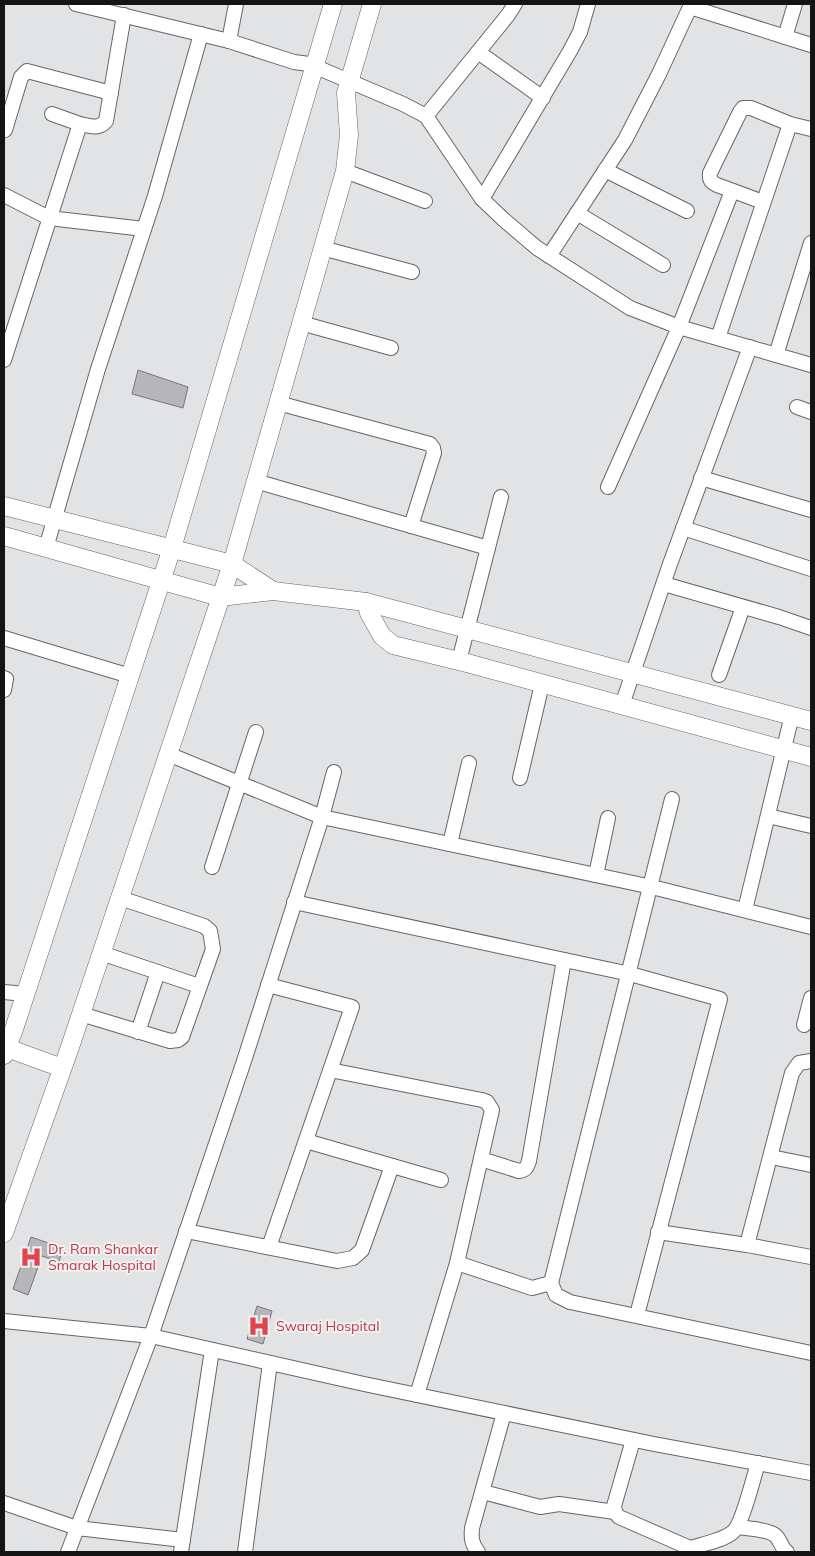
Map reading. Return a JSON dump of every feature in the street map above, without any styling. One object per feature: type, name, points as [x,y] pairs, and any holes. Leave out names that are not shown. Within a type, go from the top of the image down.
[{"type":"street","points":[[76,4],[108,8],[124,15],[230,41],[294,62],[314,66],[403,104],[426,116],[482,199],[503,219],[537,248],[630,308],[679,327],[811,365]]},
{"type":"street","points":[[230,41],[236,4]]},
{"type":"street","points":[[62,1068],[5,1051],[162,580],[333,4]]},
{"type":"street","points":[[4,1233],[120,898],[232,564],[345,171],[349,135],[346,92],[372,4]]},
{"type":"street","points":[[426,116],[515,4]]},
{"type":"street","points":[[482,199],[580,32],[588,4]]},
{"type":"street","points":[[785,37],[795,4]]},
{"type":"street","points":[[549,256],[625,140],[690,5],[811,45]]},
{"type":"street","points":[[52,114],[92,127],[102,125],[106,121],[124,15]]},
{"type":"street","points":[[46,548],[98,369],[144,229],[201,34]]},
{"type":"street","points":[[478,52],[543,98]]},
{"type":"street","points":[[5,130],[9,93],[26,71],[111,93]]},
{"type":"street","points":[[763,202],[717,185],[711,182],[709,178],[710,172],[740,112],[743,108],[751,108],[790,124],[811,128]]},
{"type":"street","points":[[4,360],[80,124]]},
{"type":"street","points":[[718,338],[790,124]]},
{"type":"street","points":[[605,170],[687,211]]},
{"type":"street","points":[[345,171],[425,201]]},
{"type":"street","points":[[608,487],[679,327],[732,191]]},
{"type":"street","points":[[4,195],[49,218],[144,229]]},
{"type":"street","points":[[577,213],[663,265]]},
{"type":"street","points":[[776,355],[811,243]]},
{"type":"street","points":[[322,248],[412,272]]},
{"type":"street","points":[[301,323],[391,348]]},
{"type":"street","points":[[622,706],[683,528],[750,347]]},
{"type":"street","points":[[278,403],[430,444],[434,453],[411,526]]},
{"type":"street","points":[[796,407],[811,412]]},
{"type":"street","points":[[701,478],[811,510]]},
{"type":"street","points":[[255,481],[488,548]]},
{"type":"street","points":[[459,661],[501,497]]},
{"type":"street","points":[[4,506],[232,564],[273,591]]},
{"type":"street","points":[[683,528],[811,569]]},
{"type":"street","points":[[4,536],[220,597],[273,591],[366,602],[811,720]]},
{"type":"street","points":[[664,584],[793,621],[811,628]]},
{"type":"street","points":[[366,602],[369,613],[382,636],[393,645],[459,661],[811,757]]},
{"type":"street","points":[[719,675],[743,607]]},
{"type":"street","points":[[4,638],[130,676]]},
{"type":"street","points":[[4,678],[6,679],[4,690]]},
{"type":"street","points":[[520,778],[542,684]]},
{"type":"street","points":[[745,910],[792,715]]},
{"type":"street","points":[[212,867],[256,732]]},
{"type":"street","points":[[168,754],[322,817],[652,887],[811,928]]},
{"type":"street","points":[[450,844],[469,764]]},
{"type":"street","points":[[68,1552],[150,1336],[244,1061],[322,817],[334,772]]},
{"type":"street","points":[[672,799],[652,887],[551,1282],[556,1295],[570,1302],[811,1353]]},
{"type":"street","points":[[768,816],[811,826]]},
{"type":"street","points":[[596,875],[608,818]]},
{"type":"street","points":[[80,1014],[170,1042],[178,1040],[182,1037],[213,949],[210,931],[204,926],[120,898]]},
{"type":"street","points":[[294,902],[630,974],[720,999],[637,1316]]},
{"type":"street","points":[[101,953],[199,986]]},
{"type":"street","points":[[481,1159],[519,1171],[524,1171],[527,1168],[564,960]]},
{"type":"street","points":[[138,1032],[158,972]]},
{"type":"street","points":[[268,985],[352,1007],[269,1247]]},
{"type":"street","points":[[4,992],[25,994]]},
{"type":"street","points":[[804,1025],[811,998]]},
{"type":"street","points":[[748,1245],[792,1073],[799,1063],[811,1061]]},
{"type":"street","points":[[330,1070],[487,1102],[492,1110],[457,1264],[418,1395]]},
{"type":"street","points":[[306,1141],[441,1180]]},
{"type":"street","points":[[770,1156],[811,1165]]},
{"type":"street","points":[[186,1231],[337,1261],[353,1258],[362,1250],[392,1166]]},
{"type":"street","points":[[658,1232],[748,1245],[811,1258]]},
{"type":"street","points":[[457,1264],[532,1288],[551,1282]]},
{"type":"street","points":[[4,1321],[150,1336],[633,1440],[811,1473]]},
{"type":"street","points":[[4,1503],[77,1528],[182,1546],[212,1350]]},
{"type":"street","points":[[245,1552],[270,1363]]},
{"type":"street","points":[[478,1552],[472,1544],[471,1537],[504,1413]]},
{"type":"street","points":[[633,1440],[614,1506],[615,1512],[619,1517],[688,1550],[727,1536],[735,1531],[758,1463]]},
{"type":"street","points":[[482,1492],[540,1507],[558,1504],[615,1512]]},
{"type":"street","points":[[737,1527],[773,1533],[778,1537],[782,1549],[787,1552]]},
{"type":"building","points":[[138,370],[188,387],[183,408],[132,394]]},
{"type":"building","points":[[31,1237],[63,1248],[59,1262],[42,1256],[28,1295],[13,1289]]},
{"type":"building","points":[[257,1306],[272,1311],[263,1344],[247,1339]]},
{"type":"place","name":"Dr. Ram Shankar Smarak Hospital","points":[[31,1257]]},
{"type":"place","name":"Swaraj Hospital","points":[[259,1326]]}]
